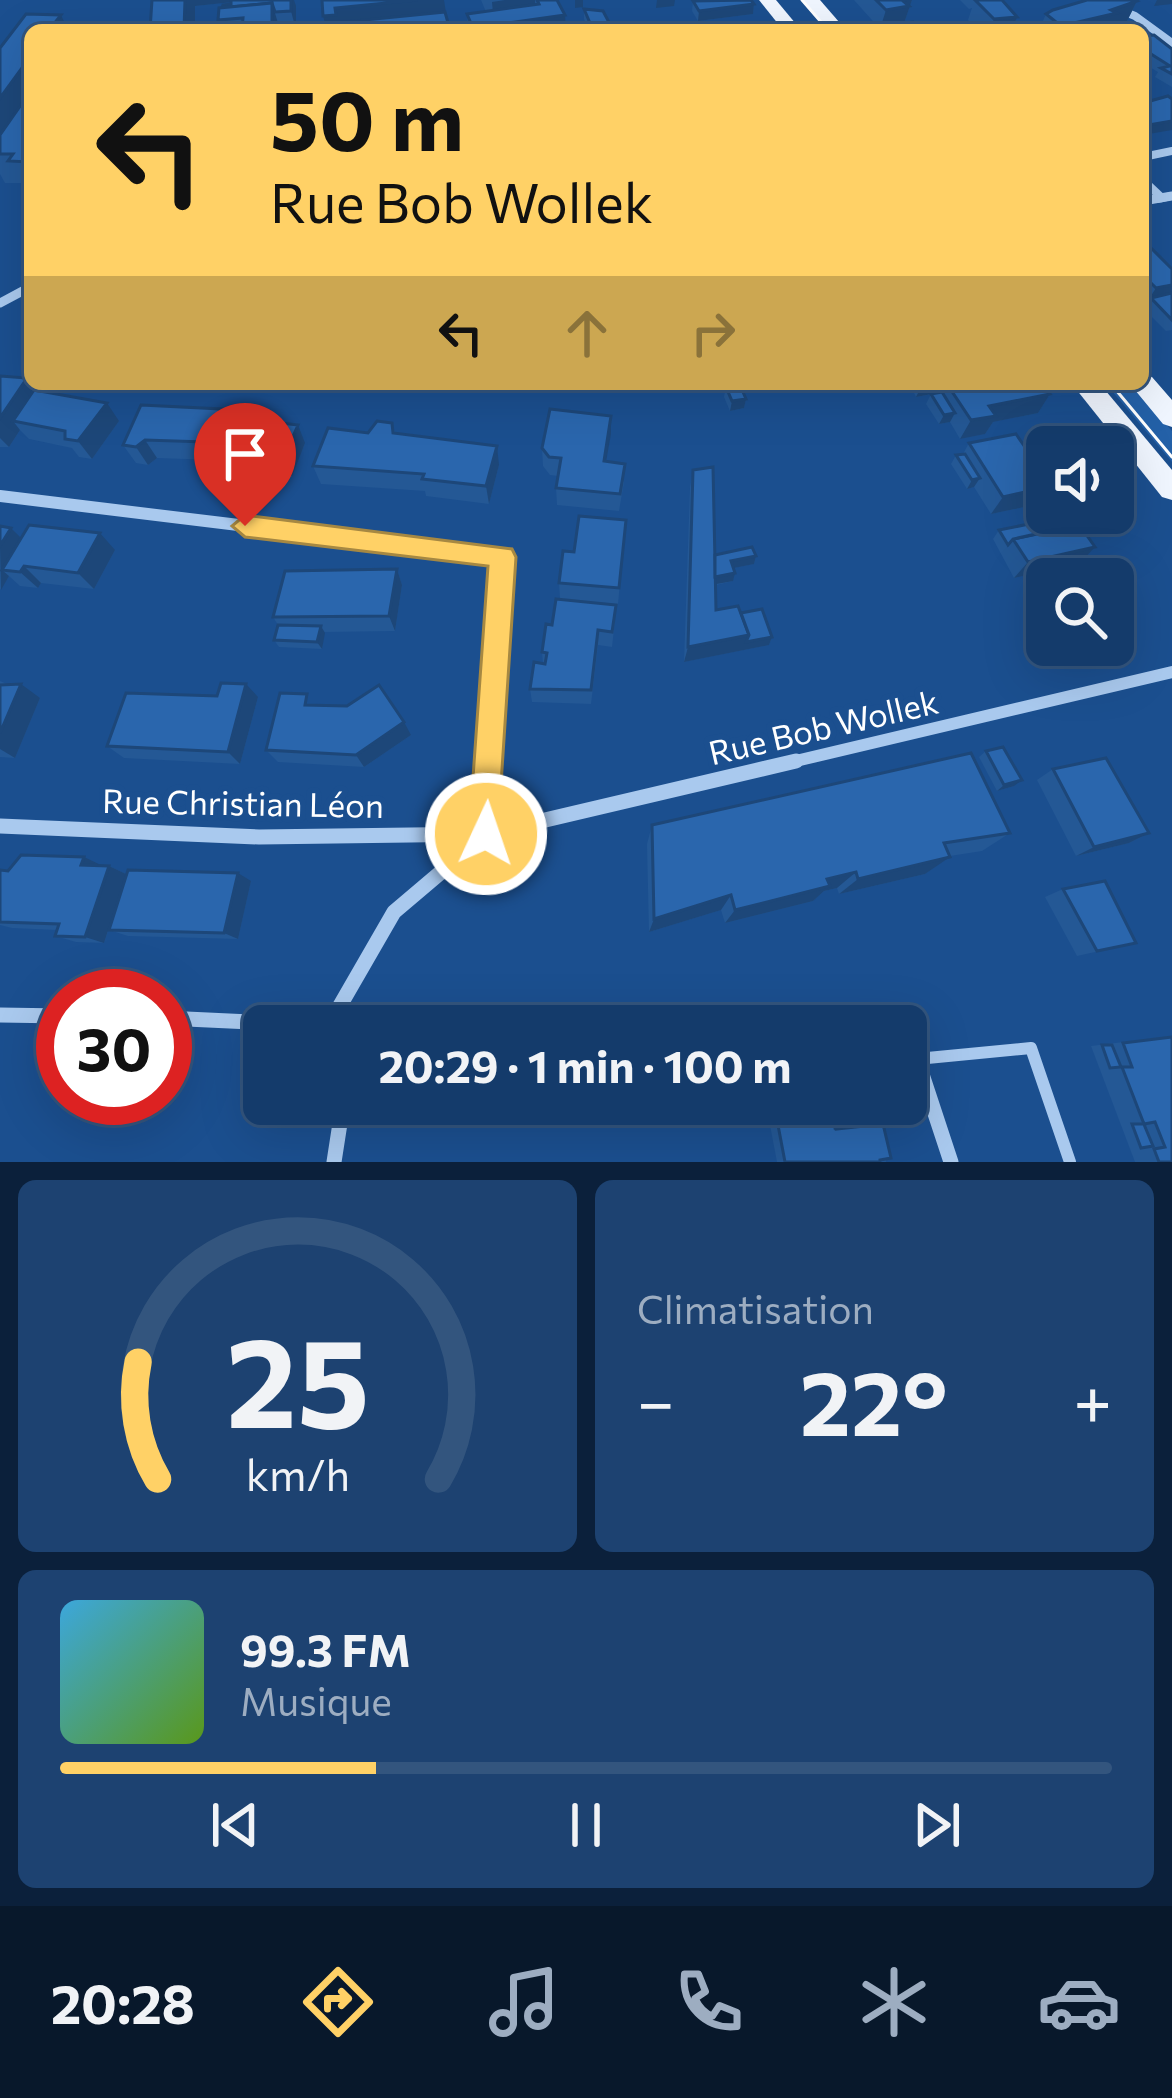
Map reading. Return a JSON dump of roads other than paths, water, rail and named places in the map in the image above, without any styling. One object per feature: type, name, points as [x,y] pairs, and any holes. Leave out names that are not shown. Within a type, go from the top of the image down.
[{"type":"main road","points":[[767,0],[787,24]]},
{"type":"main road","points":[[811,0],[832,24]]},
{"type":"main road","points":[[1090,390],[1172,489]]},
{"type":"main road","points":[[1148,390],[1172,417]]},
{"type":"street","points":[[1096,0],[1146,24]]},
{"type":"street","points":[[0,496],[502,557],[486,834]]},
{"type":"street","name":"Rue Bob Wollek","points":[[342,1005],[394,912],[486,834],[1172,672]]},
{"type":"street","name":"Rue Christian Léon","points":[[0,826],[259,837],[486,834]]},
{"type":"street","points":[[0,1016],[36,1016]]},
{"type":"street","points":[[192,1019],[243,1021]]},
{"type":"street","points":[[927,1088],[952,1162]]},
{"type":"street","points":[[334,1162],[340,1125]]},
{"type":"lane","points":[[927,1058],[1031,1048],[1070,1162]]},
{"type":"tram line","points":[[802,0],[823,24]]},
{"type":"tram line","points":[[1116,390],[1172,457]]}]
